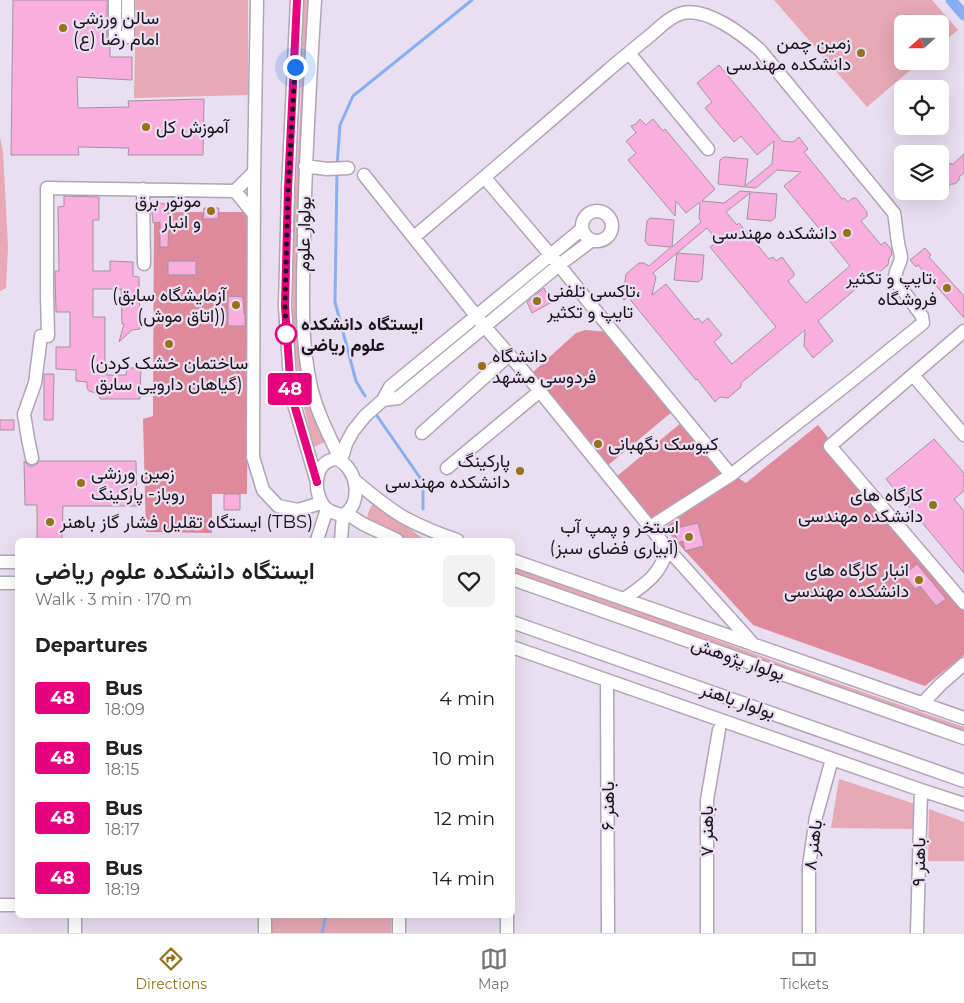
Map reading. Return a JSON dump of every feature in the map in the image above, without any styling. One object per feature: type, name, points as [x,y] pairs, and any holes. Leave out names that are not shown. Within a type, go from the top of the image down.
[{"type":"street","points":[[116,0],[115,36],[128,37],[128,0]]},
{"type":"street","points":[[257,0],[253,457],[263,490],[278,506],[298,510],[324,506]]},
{"type":"street","name":"بولوار علوم","points":[[297,0],[288,189],[285,306],[291,394],[317,482]]},
{"type":"street","name":"بولوار علوم","points":[[315,0],[305,166],[302,315],[305,352],[311,387],[320,416],[341,461]]},
{"type":"street","points":[[414,237],[670,19],[682,13],[692,12],[710,17],[731,27],[760,50],[894,213],[901,256],[894,276],[922,316],[922,323],[731,475],[650,527]]},
{"type":"street","points":[[629,53],[708,149]]},
{"type":"street","points":[[305,166],[327,169],[348,168]]},
{"type":"street","points":[[32,458],[24,414],[35,383],[41,336],[48,336],[47,188],[235,190],[254,172]]},
{"type":"street","points":[[364,175],[667,548],[754,645]]},
{"type":"street","points":[[485,178],[550,254],[731,475]]},
{"type":"street","points":[[144,189],[144,264]]},
{"type":"street","points":[[235,190],[254,214]]},
{"type":"street","points":[[598,211],[603,212],[612,224],[610,234],[602,241],[592,241],[584,234],[582,223],[588,214],[598,211]]},
{"type":"street","points":[[341,461],[346,444],[353,431],[365,416],[383,400],[390,387],[582,229]]},
{"type":"street","points":[[383,400],[398,398],[559,265],[592,241]]},
{"type":"street","points":[[964,331],[830,446],[964,603]]},
{"type":"street","points":[[422,434],[509,355]]},
{"type":"street","points":[[913,375],[964,435]]},
{"type":"street","points":[[447,468],[540,391]]},
{"type":"street","points":[[342,538],[344,514],[352,508],[355,500],[355,488],[351,472],[341,461],[336,459],[326,462],[321,467],[317,482],[318,493],[324,506],[334,514],[344,514],[393,538]]},
{"type":"street","points":[[354,480],[405,518],[452,538]]},
{"type":"street","points":[[317,538],[324,506]]},
{"type":"street","points":[[624,599],[644,585],[659,570],[667,548]]},
{"type":"street","name":"بولوار پژوهش","points":[[515,561],[964,718]]},
{"type":"street","points":[[0,562],[15,562]]},
{"type":"street","name":"بولوار پژوهش","points":[[515,580],[964,738]]},
{"type":"street","points":[[0,583],[15,583]]},
{"type":"street","name":"بولوار باهنر","points":[[515,623],[964,781]]},
{"type":"street","name":"بولوار باهنر","points":[[515,648],[964,804]]},
{"type":"street","points":[[922,704],[940,684],[964,664]]},
{"type":"street","points":[[654,696],[662,674]]},
{"type":"street","name":"باهنر ۶","points":[[607,680],[608,933]]},
{"type":"street","name":"باهنر ۷","points":[[707,933],[707,800],[719,730]]},
{"type":"street","name":"باهنر ۸","points":[[809,933],[808,866],[816,816],[832,759]]},
{"type":"street","name":"باهنر ۹","points":[[917,933],[921,790]]},
{"type":"street","points":[[0,905],[15,905]]},
{"type":"street","points":[[75,918],[75,933]]},
{"type":"street","points":[[265,918],[265,933]]},
{"type":"street","points":[[399,918],[399,933]]},
{"type":"street","points":[[507,918],[507,933]]},
{"type":"shaded area","points":[[136,0],[248,0],[248,95],[134,98]]},
{"type":"shaded area","points":[[304,0],[311,0],[299,325],[328,441],[314,447],[300,391],[293,335],[293,226],[300,118]]},
{"type":"shaded area","name":"زمین چمن دانشکده مهندسی","points":[[774,0],[932,0],[945,15],[894,15],[894,70],[910,70],[899,80],[894,80],[894,84],[867,107]]},
{"type":"shaded area","name":"زمین چمن دانشکده مهندسی","points":[[949,20],[958,30],[949,38]]},
{"type":"shaded area","points":[[0,137],[3,152],[8,247],[6,288],[0,291]]},
{"type":"shaded area","points":[[154,212],[249,212],[247,494],[212,494],[212,533],[146,532],[143,419],[153,416]]},
{"type":"shaded area","points":[[585,330],[609,332],[673,411],[607,466],[533,372],[576,333]]},
{"type":"shaded area","points":[[682,422],[725,474],[653,520],[616,477]]},
{"type":"shaded area","points":[[818,425],[829,439],[823,445],[964,607],[964,655],[925,686],[753,625],[664,528],[737,477],[746,483]]},
{"type":"shaded area","points":[[375,502],[422,538],[405,538],[368,524],[367,519],[371,506]]},
{"type":"shaded area","points":[[515,568],[964,727],[964,734],[515,575]]},
{"type":"shaded area","points":[[839,779],[915,804],[915,829],[831,828]]},
{"type":"shaded area","points":[[929,809],[964,822],[964,861],[928,861]]},
{"type":"shaded area","points":[[272,918],[391,918],[391,933],[272,933]]},
{"type":"building","points":[[13,0],[107,0],[107,37],[110,44],[110,57],[132,57],[132,80],[77,77],[78,108],[129,107],[128,101],[204,99],[203,155],[128,155],[129,148],[78,147],[79,155],[11,155]]},
{"type":"building","name":"دانشکده مهندسی","points":[[719,65],[782,141],[793,142],[799,137],[808,149],[804,152],[842,199],[844,198],[848,202],[856,198],[867,212],[867,216],[861,221],[881,245],[885,242],[891,249],[892,255],[889,258],[888,265],[875,276],[871,276],[818,321],[833,341],[813,358],[804,346],[805,330],[741,383],[741,387],[728,398],[720,397],[715,402],[628,297],[624,300],[616,289],[625,282],[626,274],[639,263],[649,266],[671,247],[648,245],[645,241],[647,221],[650,218],[674,220],[672,247],[701,222],[699,218],[700,202],[686,213],[676,201],[675,216],[628,160],[636,153],[626,141],[636,133],[631,126],[640,119],[646,125],[653,119],[663,131],[665,129],[715,189],[702,201],[724,203],[740,191],[777,194],[775,218],[771,221],[747,219],[750,193],[726,212],[737,225],[739,223],[769,259],[773,257],[776,261],[782,257],[794,273],[794,276],[788,281],[806,303],[850,266],[784,186],[801,172],[777,170],[756,188],[718,184],[720,160],[724,157],[748,159],[745,186],[772,164],[774,141],[757,155],[741,136],[734,142],[705,108],[712,102],[697,83]],"holes":[[[707,228],[718,241],[710,247],[776,327],[732,364],[714,342],[722,335],[708,318],[702,323],[698,318],[695,320],[666,284],[652,295],[656,277],[653,273]]]},
{"type":"building","points":[[964,154],[964,173],[955,184],[949,186],[949,165],[951,163],[952,165]]},
{"type":"building","points":[[64,196],[99,197],[99,220],[93,220],[93,271],[110,271],[110,261],[133,262],[133,276],[139,277],[140,329],[132,330],[119,342],[124,324],[122,324],[121,289],[93,289],[93,317],[105,317],[105,369],[107,369],[107,375],[126,375],[127,368],[141,368],[140,399],[100,399],[99,394],[89,391],[87,382],[76,381],[76,370],[56,369],[56,347],[70,347],[70,312],[56,312],[55,271],[59,271],[58,207],[64,206]]},
{"type":"building","points":[[151,203],[168,204],[168,247],[160,247],[160,222],[153,223]]},
{"type":"building","name":"موتور برق و انبار","points":[[204,208],[219,208],[218,219],[203,219]]},
{"type":"building","name":"تایپ و تکثیر، فروشگاه","points":[[925,248],[931,255],[929,257],[964,296],[964,318],[918,265],[916,267],[910,260]]},
{"type":"building","points":[[677,253],[704,255],[702,279],[698,282],[674,280]]},
{"type":"building","points":[[168,261],[196,261],[196,275],[168,275]]},
{"type":"building","name":"تاکسی تلفنی، تایپ و تکثیر","points":[[544,288],[550,303],[532,313],[527,302]]},
{"type":"building","name":"(آزمایشگاه سابق (اتاق موش))","points":[[228,296],[243,297],[245,326],[228,326]]},
{"type":"building","points":[[44,374],[54,374],[53,420],[44,420]]},
{"type":"building","points":[[0,420],[14,420],[14,430],[0,430]]},
{"type":"building","name":"کارگاه های دانشکده مهندسی","points":[[934,439],[964,473],[964,491],[954,499],[964,511],[964,573],[886,479]]},
{"type":"building","name":"زمین ورزشی روباز- پارکینگ","points":[[24,461],[29,466],[33,466],[39,461],[136,461],[137,506],[63,506],[62,538],[37,538],[37,505],[25,505]]},
{"type":"building","points":[[224,494],[240,494],[240,510],[224,510]]},
{"type":"building","name":"استخر و پمپ آب (آبیاری فضای سبز)","points":[[698,523],[704,546],[685,551],[683,541],[678,543],[675,533],[678,532],[677,528]]},
{"type":"building","name":"انبار کارگاه های دانشکده مهندسی","points":[[917,564],[946,599],[936,606],[920,586],[915,589],[904,575]]},
{"type":"waterway","points":[[337,166],[340,125],[353,96],[472,0]]},
{"type":"waterway","points":[[951,0],[964,15]]},
{"type":"waterway","points":[[337,172],[335,302],[356,381],[365,396]]},
{"type":"waterway","points":[[375,413],[423,482],[423,509]]},
{"type":"waterway","points":[[322,933],[325,918]]},
{"type":"bus line","name":"48","points":[[297,0],[288,189],[285,306],[291,394],[317,482]]},
{"type":"place","name":"سالن ورزشی امام رضا (ع)","points":[[63,28]]},
{"type":"place","name":"زمین چمن دانشکده مهندسی","points":[[861,53]]},
{"type":"place","name":"آموزش کل","points":[[146,127]]},
{"type":"place","name":"موتور برق و انبار","points":[[211,211]]},
{"type":"place","name":"دانشکده مهندسی","points":[[847,233]]},
{"type":"place","name":"تایپ و تکثیر، فروشگاه","points":[[947,288]]},
{"type":"place","name":"تاکسی تلفنی، تایپ و تکثیر","points":[[537,301]]},
{"type":"place","name":"(آزمایشگاه سابق (اتاق موش))","points":[[236,305]]},
{"type":"place","name":"ایستگاه دانشکده علوم ریاضی","points":[[286,334]]},
{"type":"place","name":"(ساختمان خشک کردن گیاهان دارویی سابق)","points":[[169,344]]},
{"type":"place","name":"دانشگاه فردوسی مشهد","points":[[482,366]]},
{"type":"place","name":"کیوسک نگهبانی","points":[[598,444]]},
{"type":"place","name":"پارکینگ دانشکده مهندسی","points":[[520,471]]},
{"type":"place","name":"زمین ورزشی روباز- پارکینگ","points":[[81,483]]},
{"type":"place","name":"کارگاه های دانشکده مهندسی","points":[[933,505]]},
{"type":"place","name":"ایستگاه تقلیل فشار گاز باهنر (TBS)","points":[[50,522]]},
{"type":"place","name":"استخر و پمپ آب (آبیاری فضای سبز)","points":[[689,537]]},
{"type":"place","name":"انبار کارگاه های دانشکده مهندسی","points":[[919,580]]},
{"type":"route","points":[[286,334],[288,189],[295,67]]}]
